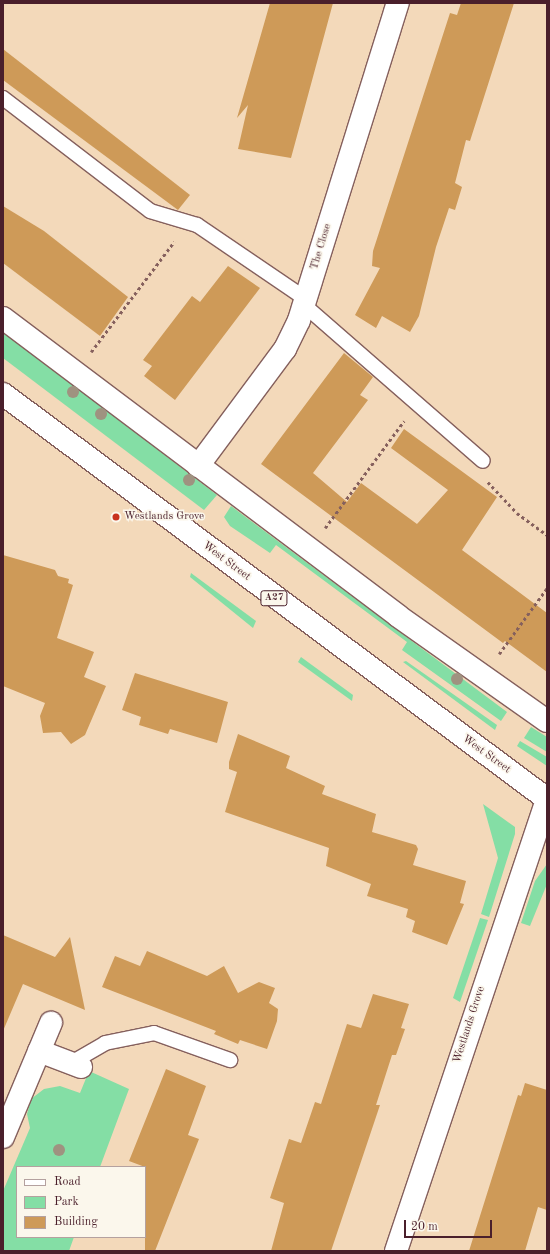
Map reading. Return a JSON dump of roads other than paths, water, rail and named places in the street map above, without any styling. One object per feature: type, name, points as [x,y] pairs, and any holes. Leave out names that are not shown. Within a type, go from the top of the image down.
[{"type":"street","name":"The Close","points":[[198,466],[285,349],[305,302],[398,3]]},
{"type":"street","points":[[3,318],[198,466],[482,677],[547,720]]},
{"type":"street","name":"West Street","points":[[3,394],[547,800]]},
{"type":"street","name":"Westlands Grove","points":[[396,1251],[547,800]]},
{"type":"street","points":[[3,1136],[51,1023]]},
{"type":"street","points":[[39,1051],[76,1065]]},
{"type":"lane","points":[[3,98],[150,211],[198,225],[305,302],[483,461]]},
{"type":"lane","points":[[76,1065],[105,1043],[154,1033],[230,1060]]},
{"type":"place","name":"Westlands Grove","points":[[116,517]]}]
